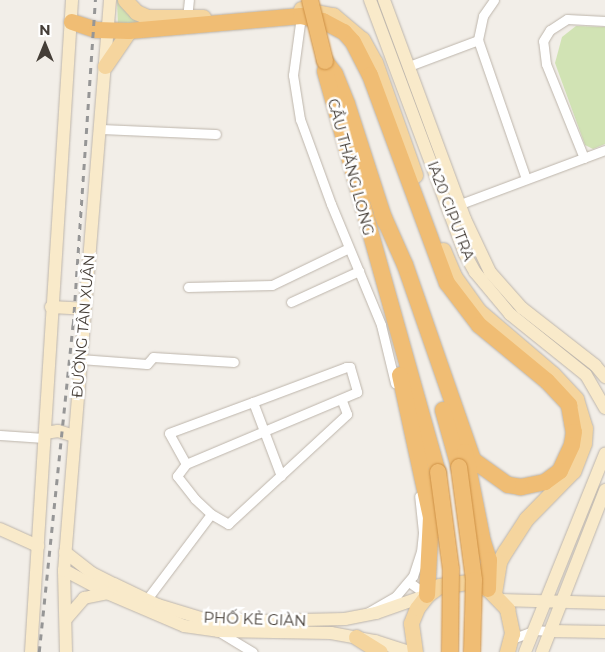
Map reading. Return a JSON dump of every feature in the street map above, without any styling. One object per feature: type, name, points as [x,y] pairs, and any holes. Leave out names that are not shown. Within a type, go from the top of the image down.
[{"type":"highway","name":"CẦU THĂNG LONG","points":[[310,0],[325,61],[326,77],[380,272]]},
{"type":"highway","points":[[72,22],[107,31],[129,31],[301,16],[334,25],[353,42],[370,76],[447,284],[479,325],[561,394],[573,416],[574,432],[568,457],[560,471],[545,482],[521,487],[508,485],[483,470],[472,460],[404,265],[382,213]]},
{"type":"highway","name":"CẦU THĂNG LONG","points":[[325,61],[335,74],[348,104],[382,213]]},
{"type":"highway","points":[[382,213],[459,468],[474,572],[472,652]]},
{"type":"highway","points":[[380,272],[438,472],[451,569],[450,652]]},
{"type":"highway","points":[[380,272],[431,518],[427,594]]},
{"type":"highway","points":[[460,430],[482,542],[489,560],[494,594]]},
{"type":"main road","name":"ĐƯỜNG TÂN XUÂN","points":[[31,652],[72,0]]},
{"type":"main road","name":"ĐƯỜNG TÂN XUÂN","points":[[66,652],[65,552],[110,0]]},
{"type":"main road","points":[[125,0],[136,12],[148,17],[187,18],[305,9],[333,16],[355,31],[375,62],[444,254],[461,289],[479,311],[559,380],[576,399],[585,428],[580,459],[560,486],[526,519],[499,562],[494,594],[510,618],[509,645]]},
{"type":"main road","name":"IA20 CIPUTRA","points":[[370,0],[454,206],[480,254],[500,284],[522,308],[595,365],[605,377]]},
{"type":"main road","name":"IA20 CIPUTRA","points":[[384,0],[409,66],[454,206],[465,254],[487,290],[510,314],[586,375],[605,408]]},
{"type":"main road","points":[[105,66],[129,31]]},
{"type":"main road","points":[[52,307],[84,309]]},
{"type":"main road","points":[[44,435],[58,431],[74,436]]},
{"type":"main road","points":[[525,652],[605,454]]},
{"type":"main road","points":[[542,652],[605,490]]},
{"type":"main road","points":[[0,528],[38,546]]},
{"type":"main road","name":"PHỐ KẺ GIÀN","points":[[65,552],[92,573],[148,600],[188,615],[243,626],[356,637],[408,652]]},
{"type":"main road","name":"PHỐ KẺ GIÀN","points":[[64,570],[107,593],[169,620],[218,631],[243,626],[362,616],[427,594]]},
{"type":"main road","points":[[415,652],[411,623],[417,608],[427,594],[453,582],[468,582],[494,594],[547,601],[605,603]]},
{"type":"main road","points":[[66,619],[84,598],[107,593]]},
{"type":"main road","points":[[551,631],[605,632]]},
{"type":"main road","points":[[356,637],[380,652]]},
{"type":"street","points":[[187,18],[189,0]]},
{"type":"street","points":[[494,0],[483,16],[478,40],[526,179]]},
{"type":"street","points":[[301,16],[293,74],[300,119],[349,248],[381,325],[417,479],[423,532],[421,552],[410,582],[396,596],[362,616]]},
{"type":"street","points":[[584,158],[546,64],[543,41],[550,30],[567,20],[605,21]]},
{"type":"street","points":[[409,66],[478,40]]},
{"type":"street","points":[[100,128],[216,134]]},
{"type":"street","points":[[454,206],[605,150]]},
{"type":"street","points":[[188,287],[272,285],[349,248]]},
{"type":"street","points":[[291,302],[359,271]]},
{"type":"street","points":[[80,359],[148,364],[153,357],[234,362]]},
{"type":"street","points":[[186,464],[169,433],[350,367],[357,392],[342,401],[264,429],[186,464],[177,476],[211,514],[228,524],[347,414],[342,401]]},
{"type":"street","points":[[253,402],[281,476]]},
{"type":"street","points":[[0,435],[44,435]]},
{"type":"street","points":[[148,600],[211,514]]},
{"type":"street","points":[[410,582],[427,594]]},
{"type":"street","points":[[509,645],[535,630],[551,631]]},
{"type":"street","points":[[218,631],[253,652]]},
{"type":"green space","points":[[117,0],[120,0],[148,24],[118,27]]},
{"type":"green space","points":[[576,26],[605,27],[605,144],[593,149],[585,145],[555,63],[562,37]]},
{"type":"railway","points":[[39,652],[73,325],[95,0]]}]
